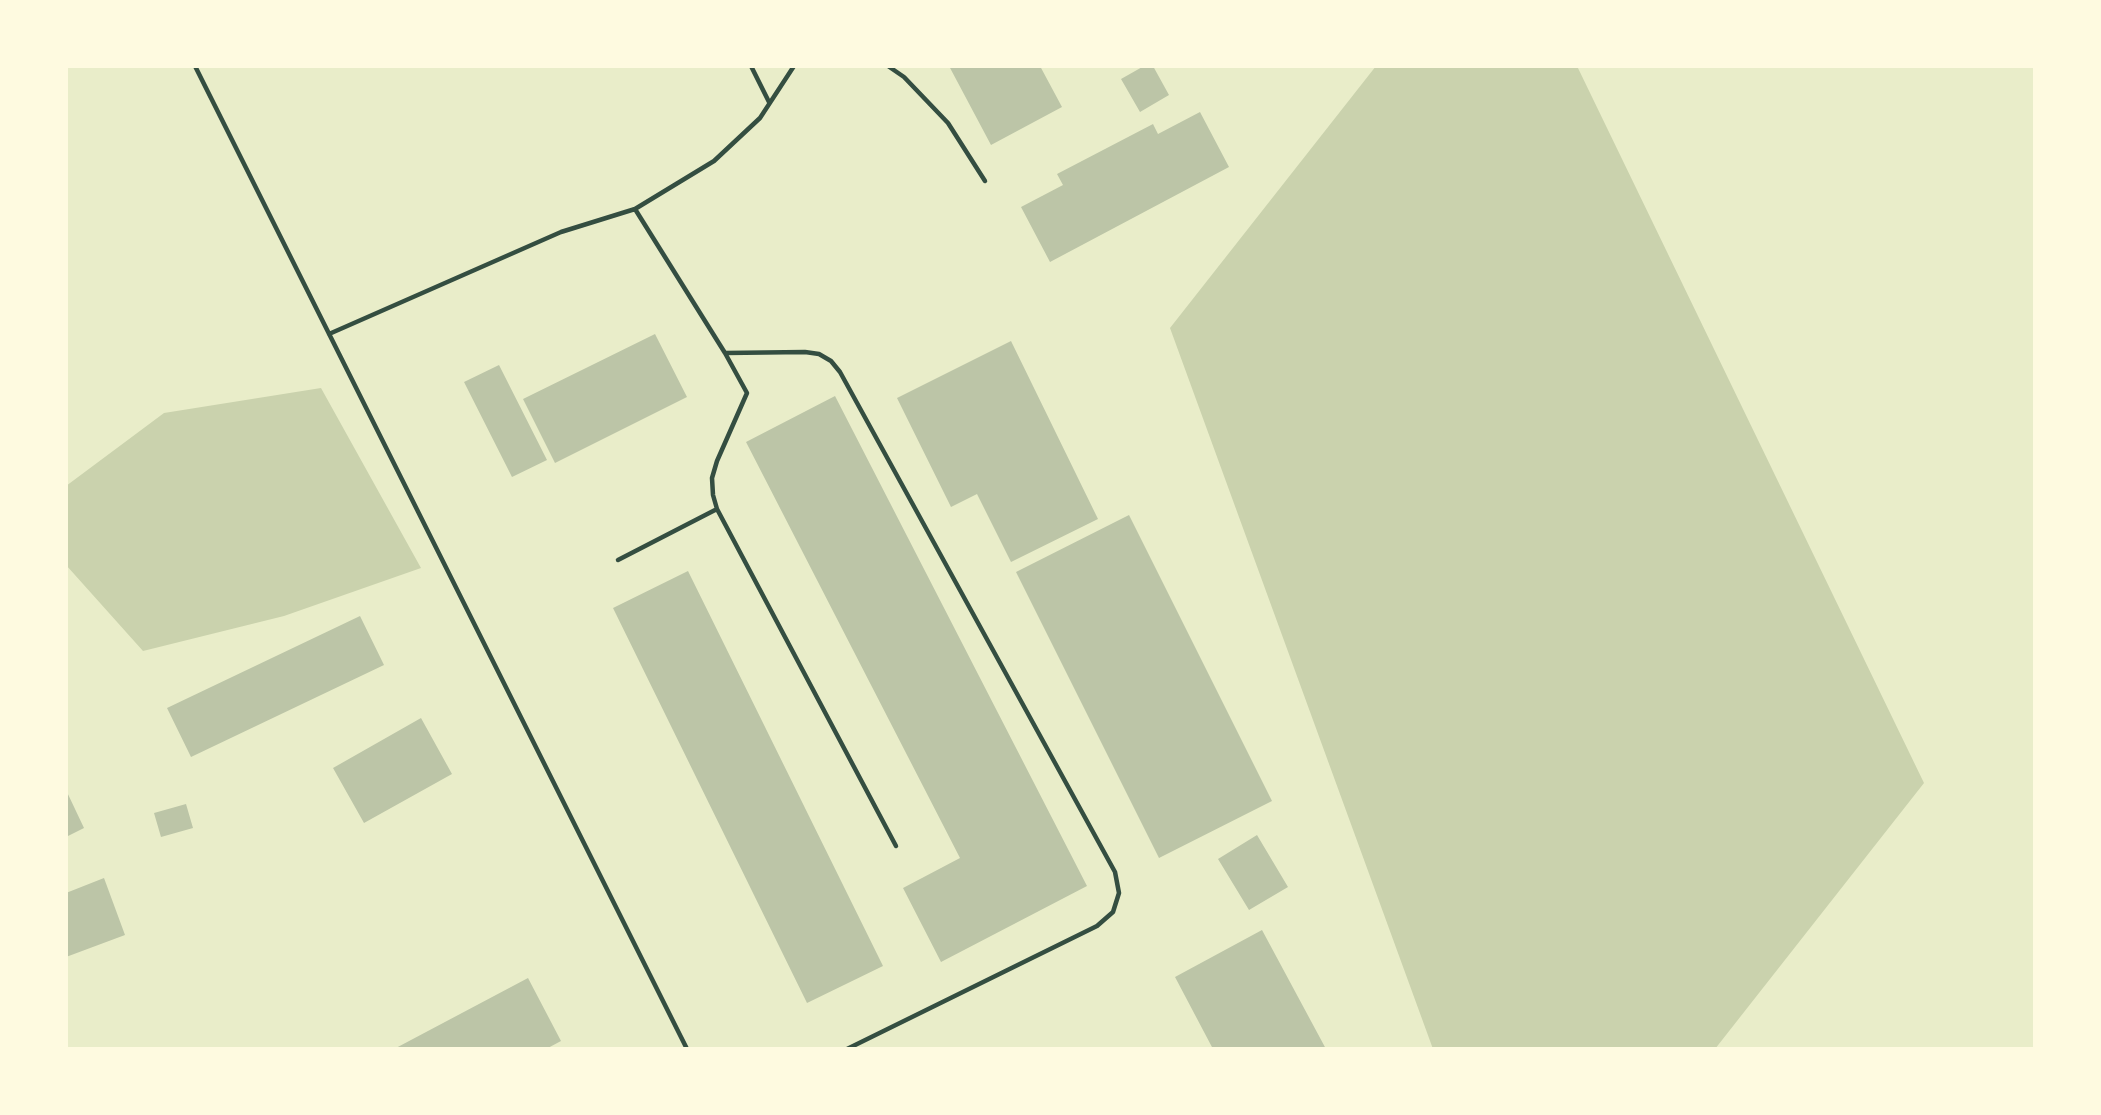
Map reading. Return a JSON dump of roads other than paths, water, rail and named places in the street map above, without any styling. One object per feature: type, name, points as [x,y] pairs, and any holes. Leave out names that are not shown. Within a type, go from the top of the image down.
[{"type":"lane","points":[[195,66],[687,1049]]},
{"type":"lane","points":[[751,66],[769,102]]},
{"type":"lane","points":[[329,334],[561,232],[635,209],[714,162],[760,118],[794,66]]},
{"type":"lane","points":[[888,66],[904,77],[948,123],[985,181]]},
{"type":"lane","points":[[635,209],[747,393],[717,461],[712,478],[717,509],[896,846]]},
{"type":"lane","points":[[724,353],[805,352],[819,354],[831,361],[840,372],[1115,872],[1119,893],[1113,912],[1097,926],[847,1049]]},
{"type":"lane","points":[[618,560],[717,509]]}]
